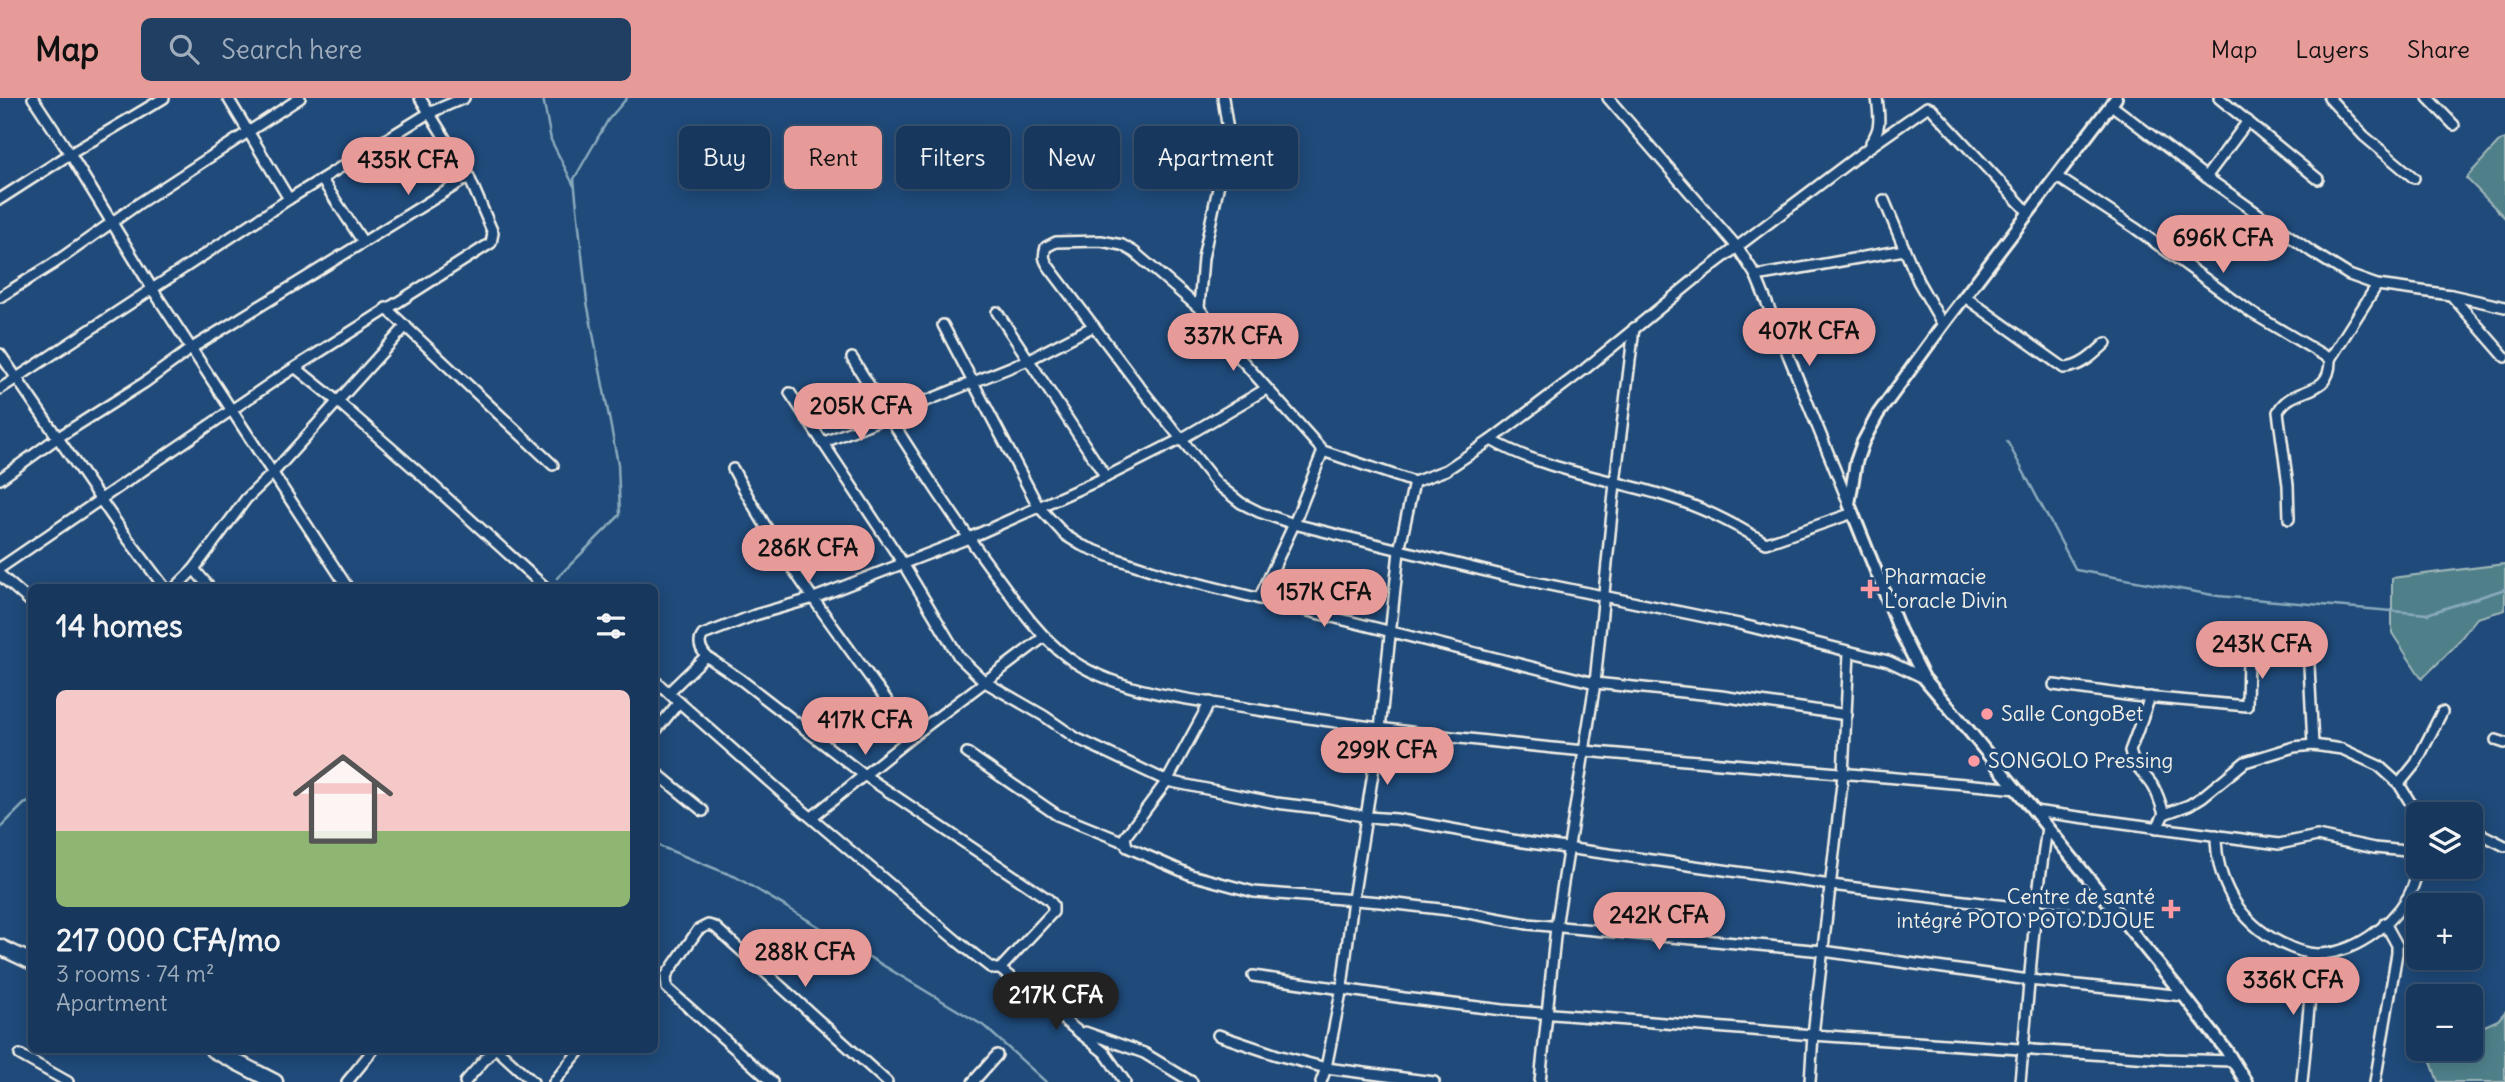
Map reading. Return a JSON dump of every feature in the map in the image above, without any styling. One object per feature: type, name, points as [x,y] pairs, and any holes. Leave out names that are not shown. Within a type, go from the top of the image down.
[{"type":"main road","points":[[0,947],[28,960]]},
{"type":"main road","points":[[219,1053],[275,1082]]},
{"type":"street","points":[[33,98],[153,290],[345,584]]},
{"type":"street","points":[[0,199],[69,154],[164,98]]},
{"type":"street","points":[[228,98],[289,199]]},
{"type":"street","points":[[0,297],[300,98]]},
{"type":"street","points":[[0,568],[386,308],[491,243],[493,233],[469,177],[420,98]]},
{"type":"street","points":[[0,389],[371,147],[429,113],[464,98]]},
{"type":"street","points":[[1199,307],[1203,258],[1230,137],[1223,98]]},
{"type":"street","points":[[1608,98],[1738,248],[1756,276],[1900,631],[1924,678],[2184,996],[2234,1061],[2246,1082]]},
{"type":"street","points":[[1864,151],[1877,135],[1880,122],[1877,98]]},
{"type":"street","points":[[2220,98],[2318,179]]},
{"type":"street","points":[[2329,98],[2364,136],[2414,178]]},
{"type":"street","points":[[2428,98],[2454,125]]},
{"type":"street","points":[[1851,509],[1852,481],[1863,442],[1878,414],[2113,101],[2206,177],[2349,275],[2377,285],[2451,295],[2505,307]]},
{"type":"street","points":[[1924,678],[1888,661],[1739,624],[1604,598],[1399,551],[1294,524],[1259,512],[1228,494],[1217,484],[1044,260],[1046,247],[1051,244],[1091,241],[1122,245],[1134,252],[1199,307],[1266,389],[1322,451],[1414,482],[1446,470],[1491,440],[1864,151],[1927,107],[1932,109],[2028,212]]},
{"type":"street","points":[[2206,177],[2248,121]]},
{"type":"street","points":[[2056,176],[2135,228],[2252,313],[2330,359]]},
{"type":"street","points":[[0,478],[192,348],[469,177]]},
{"type":"street","points":[[322,180],[363,242]]},
{"type":"street","points":[[1884,201],[1918,281],[1943,325]]},
{"type":"street","points":[[1756,276],[1904,250]]},
{"type":"street","points":[[2290,519],[2278,412],[2280,406],[2326,380],[2330,374],[2330,359],[2377,285]]},
{"type":"street","points":[[2451,295],[2505,357]]},
{"type":"street","points":[[1965,297],[2064,368],[2073,368],[2080,364],[2106,343]]},
{"type":"street","points":[[386,308],[553,465]]},
{"type":"street","points":[[997,313],[1106,477]]},
{"type":"street","points":[[943,325],[1038,506],[1065,535],[1081,545],[1168,576],[1595,683],[1721,696],[1847,715]]},
{"type":"street","points":[[179,584],[194,569],[246,499],[272,474],[406,326]]},
{"type":"street","points":[[822,443],[1028,360],[1094,327]]},
{"type":"street","points":[[1540,1082],[1556,927],[1595,683],[1634,328]]},
{"type":"street","points":[[0,354],[162,584]]},
{"type":"street","points":[[852,358],[969,538],[1044,637],[1088,670],[1119,682],[1210,702],[1380,729],[1843,775],[2017,789]]},
{"type":"street","points":[[296,368],[337,401],[543,584]]},
{"type":"street","points":[[658,683],[957,941],[990,967],[1000,969],[1053,912],[1053,905],[1048,899],[864,775],[706,656],[700,642],[703,635],[755,615],[814,598],[969,538],[1106,477],[1181,439],[1266,389]]},
{"type":"street","points":[[790,393],[902,562],[959,657],[985,682],[1076,738],[1167,781],[1276,803],[1367,817],[1396,818],[1523,842],[2122,920]]},
{"type":"street","points":[[1491,440],[1509,450],[1713,512],[1766,542],[1851,509]]},
{"type":"street","points":[[1259,598],[1294,524],[1322,451]]},
{"type":"street","points":[[733,469],[760,519],[913,736]]},
{"type":"street","points":[[1321,1082],[1342,987],[1380,729],[1399,551],[1414,482]]},
{"type":"street","points":[[194,569],[207,584]]},
{"type":"street","points":[[0,575],[28,600]]},
{"type":"street","points":[[812,817],[1044,637]]},
{"type":"street","points":[[2308,646],[2313,745]]},
{"type":"street","points":[[1810,1082],[1843,775],[1849,653]]},
{"type":"street","points":[[669,692],[706,656]]},
{"type":"street","points":[[2054,685],[2247,706],[2248,656]]},
{"type":"street","points":[[2150,697],[2130,751],[2137,770],[2158,794],[2164,814],[2157,828]]},
{"type":"street","points":[[658,728],[679,702]]},
{"type":"street","points":[[1124,842],[1167,781],[1210,702]]},
{"type":"street","points":[[2399,784],[2416,763],[2442,712]]},
{"type":"street","points":[[2164,814],[2189,805],[2245,762],[2294,747],[2313,745],[2342,749],[2379,766],[2399,784],[2410,802]]},
{"type":"street","points":[[967,753],[1057,814],[1124,842],[1127,847],[1191,875],[1254,892],[1353,899],[1457,911],[1556,927],[1823,951],[2029,980],[2184,996]]},
{"type":"street","points":[[658,774],[703,811]]},
{"type":"street","points":[[2034,810],[2279,844],[2317,836],[2374,848],[2406,851]]},
{"type":"street","points":[[2020,1082],[2036,908],[2047,827]]},
{"type":"street","points":[[2216,835],[2219,870],[2241,912],[2255,928],[2270,937],[2314,954],[2333,953],[2351,947],[2385,923],[2409,896],[2415,879]]},
{"type":"street","points":[[2483,835],[2505,846]]},
{"type":"street","points":[[2375,1082],[2397,953],[2397,945],[2385,923]]},
{"type":"street","points":[[772,1082],[667,988],[666,975],[698,930],[708,925],[715,927],[887,1082]]},
{"type":"street","points":[[2302,1082],[2314,954]]},
{"type":"street","points":[[1000,969],[1105,1053],[1125,1082]]},
{"type":"street","points":[[1253,976],[1404,998],[1548,1013],[1813,1035],[2165,1059],[2234,1061]]},
{"type":"street","points":[[1076,1030],[1144,1053],[1192,1082]]},
{"type":"street","points":[[1218,1035],[1326,1068],[1434,1082]]},
{"type":"street","points":[[347,1082],[371,1053]]},
{"type":"street","points":[[465,1082],[493,1053]]},
{"type":"street","points":[[499,1053],[533,1082]]},
{"type":"street","points":[[554,1082],[578,1053]]},
{"type":"street","points":[[20,1055],[68,1082]]},
{"type":"street","points":[[973,1082],[997,1055]]},
{"type":"green space","points":[[2505,139],[2505,218],[2466,178],[2498,143]]},
{"type":"green space","points":[[2505,564],[2505,610],[2477,618],[2453,648],[2422,679],[2392,633],[2392,578]]},
{"type":"green space","points":[[2505,1012],[2505,1082],[2438,1082],[2431,1061],[2483,1061],[2483,1027],[2498,1020]]},
{"type":"waterway","points":[[543,98],[551,140],[574,186]]},
{"type":"waterway","points":[[557,578],[620,515],[618,464],[587,302],[574,179],[608,120],[627,98]]},
{"type":"waterway","points":[[2007,441],[2076,570],[2218,596],[2427,614],[2505,589]]},
{"type":"waterway","points":[[0,828],[28,802]]},
{"type":"waterway","points":[[658,846],[736,877],[984,1026],[1046,1082]]},
{"type":"place","name":"Pharmacie L'oracle Divin","points":[[1870,589]]},
{"type":"place","name":"Salle CongoBet","points":[[1987,714]]},
{"type":"place","name":"SONGOLO Pressing","points":[[1974,761]]},
{"type":"place","name":"Centre de santé intégré POTO POTO DJOUE","points":[[2171,909]]}]
